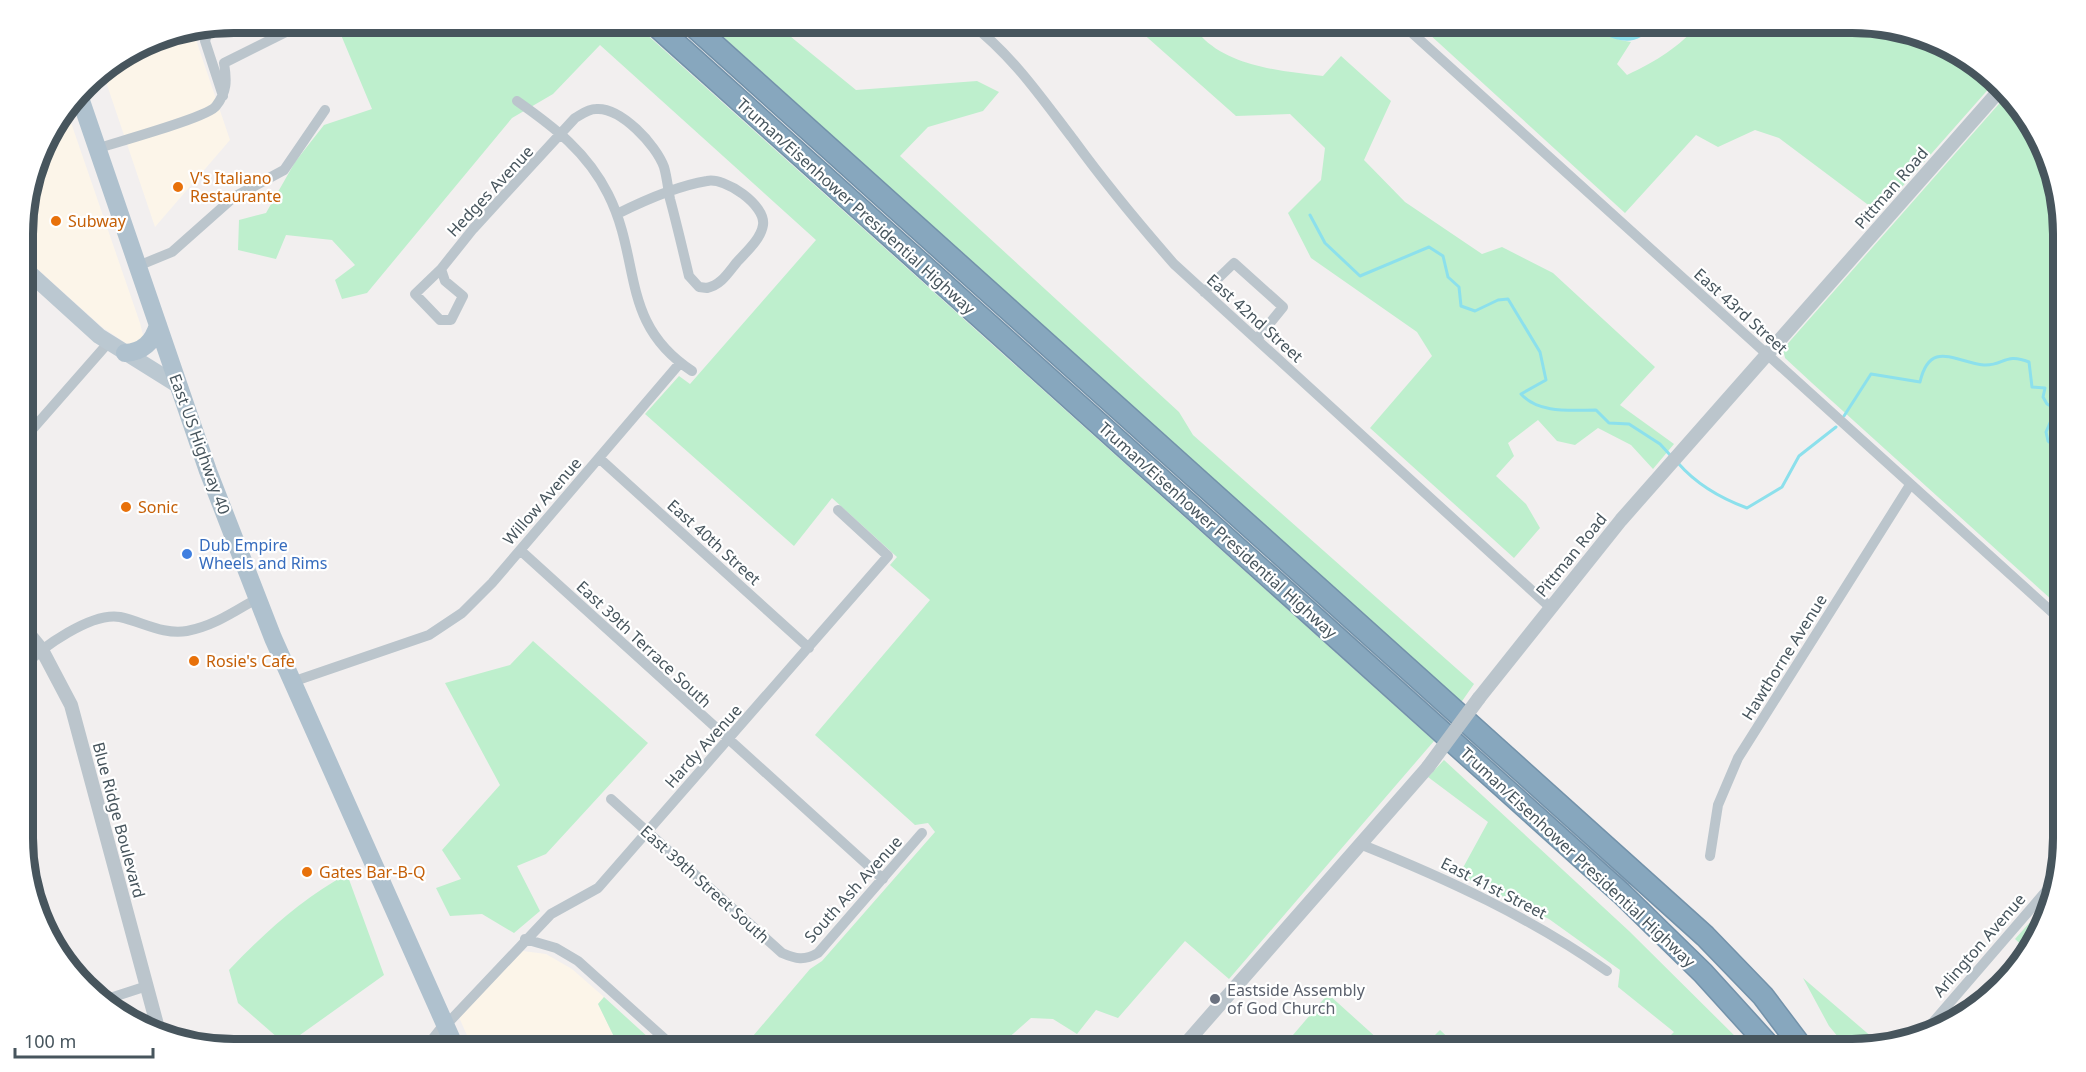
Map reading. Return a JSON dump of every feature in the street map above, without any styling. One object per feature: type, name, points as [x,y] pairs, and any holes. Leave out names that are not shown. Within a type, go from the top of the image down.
[{"type":"highway","name":"Truman/Eisenhower Presidential Highway","points":[[664,33],[1622,893],[1703,973],[1763,1039]]},
{"type":"highway","name":"Truman/Eisenhower Presidential Highway","points":[[701,33],[1705,936],[1763,996],[1795,1039]]},
{"type":"main road","name":"East US Highway 40","points":[[82,104],[208,471],[258,598],[292,682],[452,1039]]},
{"type":"main road","points":[[33,276],[109,342],[179,386]]},
{"type":"main road","points":[[125,353],[142,350],[155,335],[158,325]]},
{"type":"street","points":[[99,148],[208,113],[223,97],[227,82],[224,63],[284,33]]},
{"type":"street","name":"East 42nd Street","points":[[982,33],[1035,85],[1131,214],[1174,264],[1551,608]]},
{"type":"street","name":"East 43rd Street","points":[[1412,33],[2053,613]]},
{"type":"street","points":[[206,35],[205,41],[223,97]]},
{"type":"street","name":"Pittman Road","points":[[1190,1039],[1428,767],[1479,698],[1662,474],[1996,95]]},
{"type":"street","points":[[517,100],[563,134],[595,170],[617,214],[641,315],[657,341],[680,363],[692,370]]},
{"type":"street","points":[[563,134],[575,118],[585,111],[597,108],[613,111],[638,130],[658,154],[664,168],[669,192],[689,276],[699,287],[706,288],[720,283],[760,235],[763,222],[758,209],[733,186],[722,181],[709,180],[669,192],[617,214]]},
{"type":"street","points":[[138,266],[172,252],[234,197],[284,170],[326,110]]},
{"type":"street","name":"Hedges Avenue","points":[[441,269],[445,281],[463,296],[451,320],[440,320],[415,294],[441,269],[473,229],[563,134]]},
{"type":"street","points":[[1204,292],[1234,263],[1283,307],[1257,339]]},
{"type":"street","points":[[33,429],[109,342]]},
{"type":"street","name":"Willow Avenue","points":[[292,682],[429,635],[462,613],[520,550],[680,363]]},
{"type":"street","name":"East 40th Street","points":[[599,458],[809,648]]},
{"type":"street","name":"Hawthorne Avenue","points":[[1710,856],[1718,805],[1738,758],[1910,485]]},
{"type":"street","name":"Hardy Avenue","points":[[446,1025],[551,914],[598,888],[888,556],[838,510]]},
{"type":"street","name":"East 39th Terrace South","points":[[520,550],[728,741],[883,879]]},
{"type":"street","points":[[33,658],[42,650],[98,618],[118,617],[154,629],[185,631],[216,623],[258,598]]},
{"type":"street","name":"Blue Ridge Boulevard","points":[[33,639],[42,650],[71,705],[157,1024]]},
{"type":"street","name":"East 39th Street South","points":[[611,799],[646,833],[782,953],[796,959],[803,959]]},
{"type":"street","name":"South Ash Avenue","points":[[803,959],[818,954],[922,833]]},
{"type":"street","name":"East 41st Street","points":[[1360,843],[1433,873],[1531,921],[1607,971]]},
{"type":"street","name":"Arlington Avenue","points":[[1934,1021],[2045,893]]},
{"type":"street","points":[[525,939],[556,948],[578,961],[665,1039]]},
{"type":"street","points":[[112,997],[147,986]]},
{"type":"street","points":[[435,1039],[446,1025]]},
{"type":"shaded area","points":[[195,37],[230,140],[155,227],[105,80],[134,60],[157,48]]},
{"type":"shaded area","points":[[70,119],[143,335],[138,344],[127,344],[102,327],[33,265],[33,221],[40,182],[48,157]]},
{"type":"shaded area","points":[[523,951],[546,954],[572,969],[604,997],[598,1004],[615,1039],[469,1039],[458,1015]]},
{"type":"green space","points":[[340,33],[645,33],[1434,741],[1229,979],[1185,941],[1118,1018],[1096,1010],[1077,1034],[1053,1019],[1031,1018],[1007,1039],[750,1039],[810,969],[822,961],[935,832],[928,823],[915,825],[815,735],[930,600],[890,565],[897,557],[832,498],[794,546],[645,414],[679,376],[690,384],[816,240],[600,45],[553,94],[512,118],[367,293],[342,299],[335,280],[355,265],[332,240],[286,235],[276,259],[238,250],[239,220],[266,213],[295,162],[324,125],[372,109]]},
{"type":"green space","points":[[719,33],[786,33],[856,90],[977,81],[999,92],[983,111],[928,127],[900,156],[1179,412],[1193,435],[1474,684],[1460,704]]},
{"type":"green space","points":[[1142,33],[1204,33],[1201,36],[1213,46],[1242,61],[1274,69],[1323,76],[1341,56],[1391,101],[1364,160],[1405,202],[1482,254],[1502,247],[1553,273],[1655,367],[1620,405],[1674,444],[1653,469],[1631,445],[1598,428],[1575,445],[1557,441],[1538,420],[1508,443],[1514,456],[1496,476],[1526,504],[1540,528],[1514,558],[1370,428],[1432,356],[1417,332],[1311,258],[1288,213],[1321,180],[1325,148],[1290,114],[1236,116]]},
{"type":"green space","points":[[1428,33],[1603,33],[1631,42],[1617,64],[1627,75],[1667,53],[1690,33],[1878,35],[1916,44],[1941,54],[1964,67],[1989,88],[1879,213],[1779,138],[1755,130],[1718,147],[1696,135],[1625,213]]},
{"type":"green space","points":[[2002,101],[2026,134],[2038,157],[2051,208],[2053,234],[2053,601],[1785,358],[1783,349]]},
{"type":"green space","points":[[533,641],[648,743],[546,854],[517,866],[540,911],[514,933],[482,914],[450,916],[436,888],[461,879],[442,850],[500,785],[445,683],[510,665]]},
{"type":"green space","points":[[1444,760],[1629,931],[1738,1039],[1667,1039],[1674,1032],[1618,987],[1620,970],[1549,919],[1459,875],[1488,822],[1428,777]]},
{"type":"green space","points":[[347,874],[384,975],[294,1039],[279,1039],[238,1003],[229,970],[284,918]]},
{"type":"green space","points":[[2037,914],[2022,945],[2015,939]]},
{"type":"green space","points":[[1803,978],[1873,1038],[1840,1039],[1829,1026]]},
{"type":"green space","points":[[1328,994],[1378,1039],[1290,1039]]},
{"type":"green space","points":[[604,997],[650,1039],[615,1039],[598,1004]]},
{"type":"green space","points":[[1440,1030],[1449,1039],[1431,1039]]},
{"type":"water","points":[[1601,33],[1647,33],[1638,39],[1629,41]]},
{"type":"waterway","points":[[1310,215],[1325,243],[1360,276],[1429,247],[1443,256],[1448,277],[1459,287],[1461,306],[1475,311],[1498,300],[1508,299],[1540,352],[1546,380],[1521,394],[1528,400],[1546,408],[1596,410],[1609,423],[1629,424],[1660,444],[1671,456]]},
{"type":"waterway","points":[[1844,416],[1871,374],[1920,382],[1924,369],[1930,361],[1945,356],[1984,365],[2015,358],[2029,362],[2032,387],[2045,388],[2043,397],[2047,404],[2053,407]]},
{"type":"waterway","points":[[2053,416],[2046,432],[2048,441],[2053,445]]},
{"type":"waterway","points":[[1678,463],[1710,490],[1747,508],[1782,487],[1799,456],[1836,427]]},
{"type":"place","name":"V's Italiano Restaurante","points":[[178,187]]},
{"type":"place","name":"Subway","points":[[56,221]]},
{"type":"place","name":"Sonic","points":[[126,507]]},
{"type":"place","name":"Dub Empire Wheels and Rims","points":[[187,554]]},
{"type":"place","name":"Rosie's Cafe","points":[[194,661]]},
{"type":"place","name":"Gates Bar-B-Q","points":[[307,872]]},
{"type":"place","name":"Eastside Assembly of God Church","points":[[1215,999]]}]
